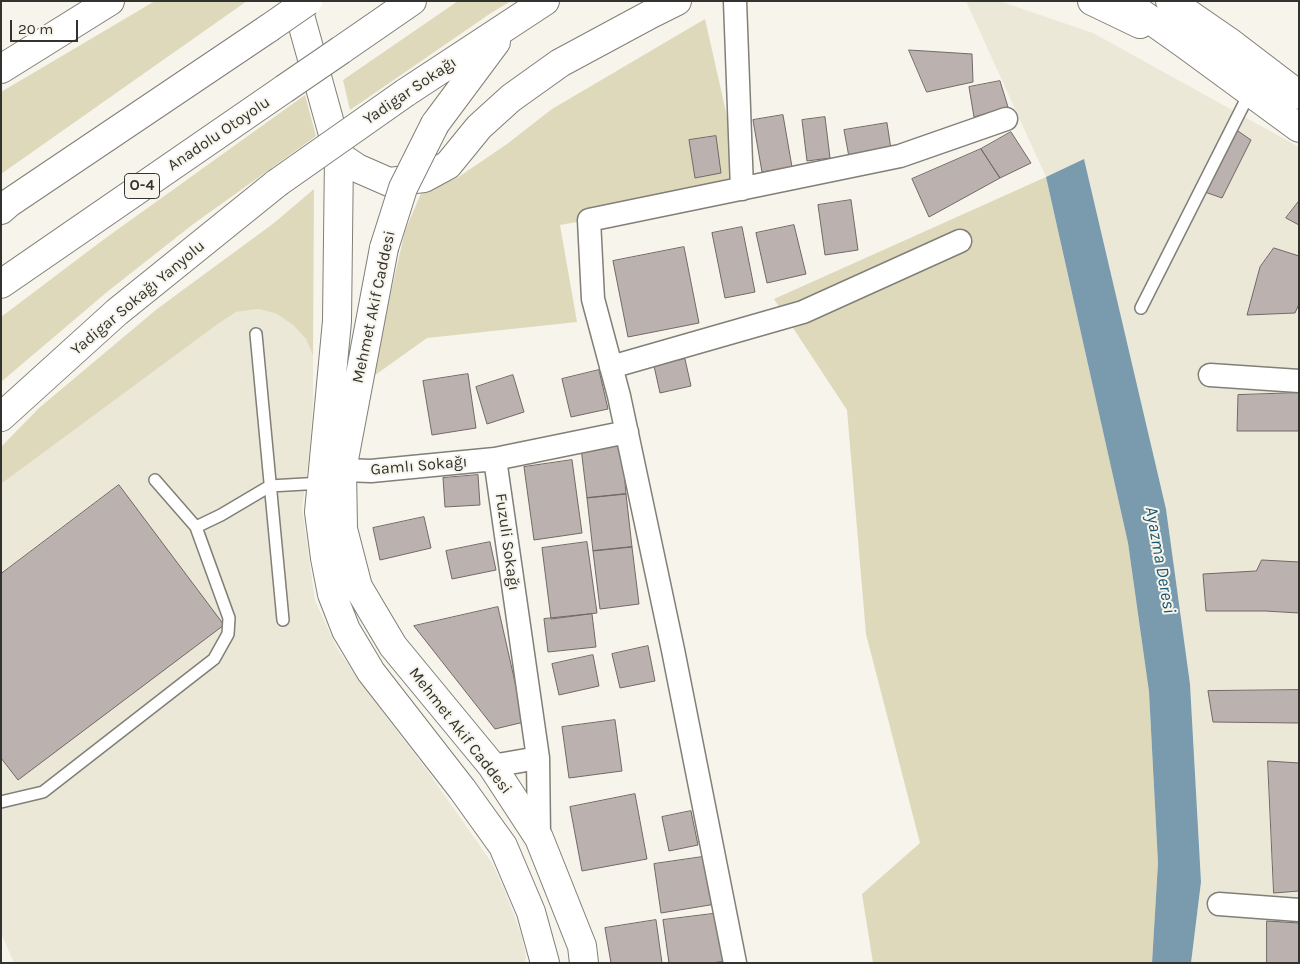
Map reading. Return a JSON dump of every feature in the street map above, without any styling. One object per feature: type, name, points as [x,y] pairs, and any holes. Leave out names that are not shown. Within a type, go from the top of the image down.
[{"type":"main road","points":[[1,69],[110,1]]},
{"type":"main road","name":"Mehmet Akif Caddesi","points":[[296,1],[339,156],[337,321],[332,476],[358,587],[393,646],[492,766],[540,838],[582,946],[584,963]]},
{"type":"main road","points":[[1,210],[308,1]]},
{"type":"main road","name":"Anadolu Otoyolu","points":[[1,284],[412,1]]},
{"type":"main road","name":"Yadigar Sokağı","points":[[277,183],[405,94],[545,1]]},
{"type":"main road","points":[[339,156],[357,168],[389,182],[424,178],[448,165],[480,126],[511,98],[560,63],[677,1]]},
{"type":"main road","points":[[1092,1],[1186,45]]},
{"type":"main road","points":[[1124,1],[1299,128]]},
{"type":"main road","points":[[1170,1],[1228,41],[1299,95]]},
{"type":"main road","points":[[1198,1],[1210,23],[1228,41]]},
{"type":"main road","name":"Mehmet Akif Caddesi","points":[[507,26],[435,124],[403,188],[384,248],[332,476],[319,512],[332,594],[346,630],[371,672],[462,789],[503,846],[531,912],[545,963]]},
{"type":"main road","name":"Yadigar Sokağı Yanyolu","points":[[1,417],[117,312],[277,183]]},
{"type":"main road","points":[[332,594],[358,587]]},
{"type":"street","points":[[735,1],[742,189]]},
{"type":"street","points":[[735,963],[673,650],[627,432],[593,299],[589,220],[900,156],[1006,119]]},
{"type":"street","points":[[611,367],[803,312],[960,241]]},
{"type":"street","points":[[1210,375],[1299,381]]},
{"type":"street","points":[[495,459],[627,432]]},
{"type":"street","name":"Gamlı Sokağı","points":[[332,476],[495,459]]},
{"type":"street","name":"Fuzuli Sokağı","points":[[495,459],[538,758],[540,838]]},
{"type":"street","points":[[492,766],[538,758]]},
{"type":"street","points":[[1220,904],[1299,910]]},
{"type":"lane","points":[[1141,308],[1250,92]]},
{"type":"lane","points":[[256,334],[283,620]]},
{"type":"lane","points":[[196,527],[221,515],[270,486],[332,476]]},
{"type":"lane","points":[[1,802],[43,792],[214,659],[228,634],[229,618],[196,527],[155,480]]},
{"type":"shaded area","points":[[155,1],[247,1],[1,174],[1,92]]},
{"type":"shaded area","points":[[458,1],[511,1],[350,110],[343,80]]},
{"type":"shaded area","points":[[966,1],[999,1],[1093,33],[1299,147],[1299,963],[1191,963],[1201,882],[1190,684],[1166,509],[1084,160],[1046,177]]},
{"type":"shaded area","points":[[705,19],[744,192],[560,225],[577,322],[427,338],[371,378],[405,231],[422,191],[457,178],[507,144],[552,109]]},
{"type":"shaded area","points":[[305,95],[316,136],[192,225],[107,292],[1,382],[1,317],[103,240]]},
{"type":"shaded area","points":[[1046,177],[1128,543],[1149,692],[1158,863],[1152,963],[873,963],[862,894],[920,843],[866,634],[847,410],[774,299]]},
{"type":"shaded area","points":[[314,189],[313,356],[306,339],[293,325],[277,314],[259,309],[236,312],[1,484],[1,447],[39,408],[157,309],[274,223]]},
{"type":"shaded area","points":[[259,309],[277,314],[293,325],[306,339],[313,356],[313,400],[309,458],[302,508],[315,601],[338,650],[426,769],[492,863],[521,934],[526,957],[524,963],[14,963],[1,933],[1,484],[218,324],[236,312]]},
{"type":"water","name":"Ayazma Deresi","points":[[1084,159],[1166,509],[1190,684],[1201,882],[1191,963],[1152,963],[1158,863],[1149,692],[1128,543],[1046,177]]},
{"type":"building","points":[[909,50],[972,54],[973,82],[927,92]]},
{"type":"building","points":[[1000,81],[1008,107],[974,117],[969,87]]},
{"type":"building","points":[[783,115],[792,167],[762,172],[753,120]]},
{"type":"building","points":[[825,117],[830,158],[807,161],[802,120]]},
{"type":"building","points":[[887,123],[891,149],[849,157],[844,130]]},
{"type":"building","points":[[1235,129],[1251,140],[1222,198],[1202,191]]},
{"type":"building","points":[[1011,132],[1031,163],[1000,178],[981,149]]},
{"type":"building","points":[[716,136],[721,173],[695,178],[689,140]]},
{"type":"building","points":[[981,149],[1000,178],[929,217],[912,179]]},
{"type":"building","points":[[851,200],[858,250],[825,255],[818,205]]},
{"type":"building","points":[[1299,201],[1299,225],[1286,218]]},
{"type":"building","points":[[794,225],[806,274],[767,283],[756,233]]},
{"type":"building","points":[[742,227],[755,292],[725,298],[712,233]]},
{"type":"building","points":[[684,247],[699,323],[628,337],[613,261]]},
{"type":"building","points":[[1274,248],[1299,256],[1299,304],[1295,313],[1247,315],[1260,267]]},
{"type":"building","points":[[685,359],[691,386],[660,393],[654,366]]},
{"type":"building","points":[[599,370],[608,409],[571,417],[562,379]]},
{"type":"building","points":[[468,374],[476,428],[432,435],[423,381]]},
{"type":"building","points":[[513,375],[524,412],[487,424],[476,387]]},
{"type":"building","points":[[1299,393],[1299,431],[1237,431],[1238,395]]},
{"type":"building","points":[[622,444],[626,494],[587,498],[581,448]]},
{"type":"building","points":[[572,460],[582,533],[534,540],[524,467]]},
{"type":"building","points":[[478,475],[480,505],[445,507],[443,478]]},
{"type":"building","points":[[119,485],[224,625],[18,780],[1,758],[1,574]]},
{"type":"building","points":[[626,494],[632,547],[593,551],[587,498]]},
{"type":"building","points":[[424,517],[431,548],[380,560],[373,528]]},
{"type":"building","points":[[490,542],[496,570],[452,579],[446,551]]},
{"type":"building","points":[[587,542],[597,613],[551,619],[542,548]]},
{"type":"building","points":[[632,547],[639,604],[600,609],[593,551]]},
{"type":"building","points":[[1262,560],[1299,562],[1299,613],[1206,611],[1203,574],[1256,571]]},
{"type":"building","points":[[498,607],[524,722],[495,729],[414,626]]},
{"type":"building","points":[[592,614],[596,647],[548,652],[544,619]]},
{"type":"building","points":[[648,646],[655,681],[620,688],[612,654]]},
{"type":"building","points":[[593,655],[599,686],[559,695],[552,664]]},
{"type":"building","points":[[1299,690],[1299,723],[1213,722],[1208,691]]},
{"type":"building","points":[[615,720],[622,771],[569,778],[562,727]]},
{"type":"building","points":[[1268,761],[1299,763],[1299,891],[1274,893]]},
{"type":"building","points":[[635,794],[647,859],[582,871],[570,807]]},
{"type":"building","points":[[691,811],[698,845],[669,851],[662,817]]},
{"type":"building","points":[[709,856],[716,904],[661,913],[654,864]]},
{"type":"building","points":[[720,913],[726,961],[669,963],[663,920]]},
{"type":"building","points":[[656,920],[662,963],[611,963],[605,928]]},
{"type":"building","points":[[1267,921],[1299,923],[1299,963],[1267,963]]}]
